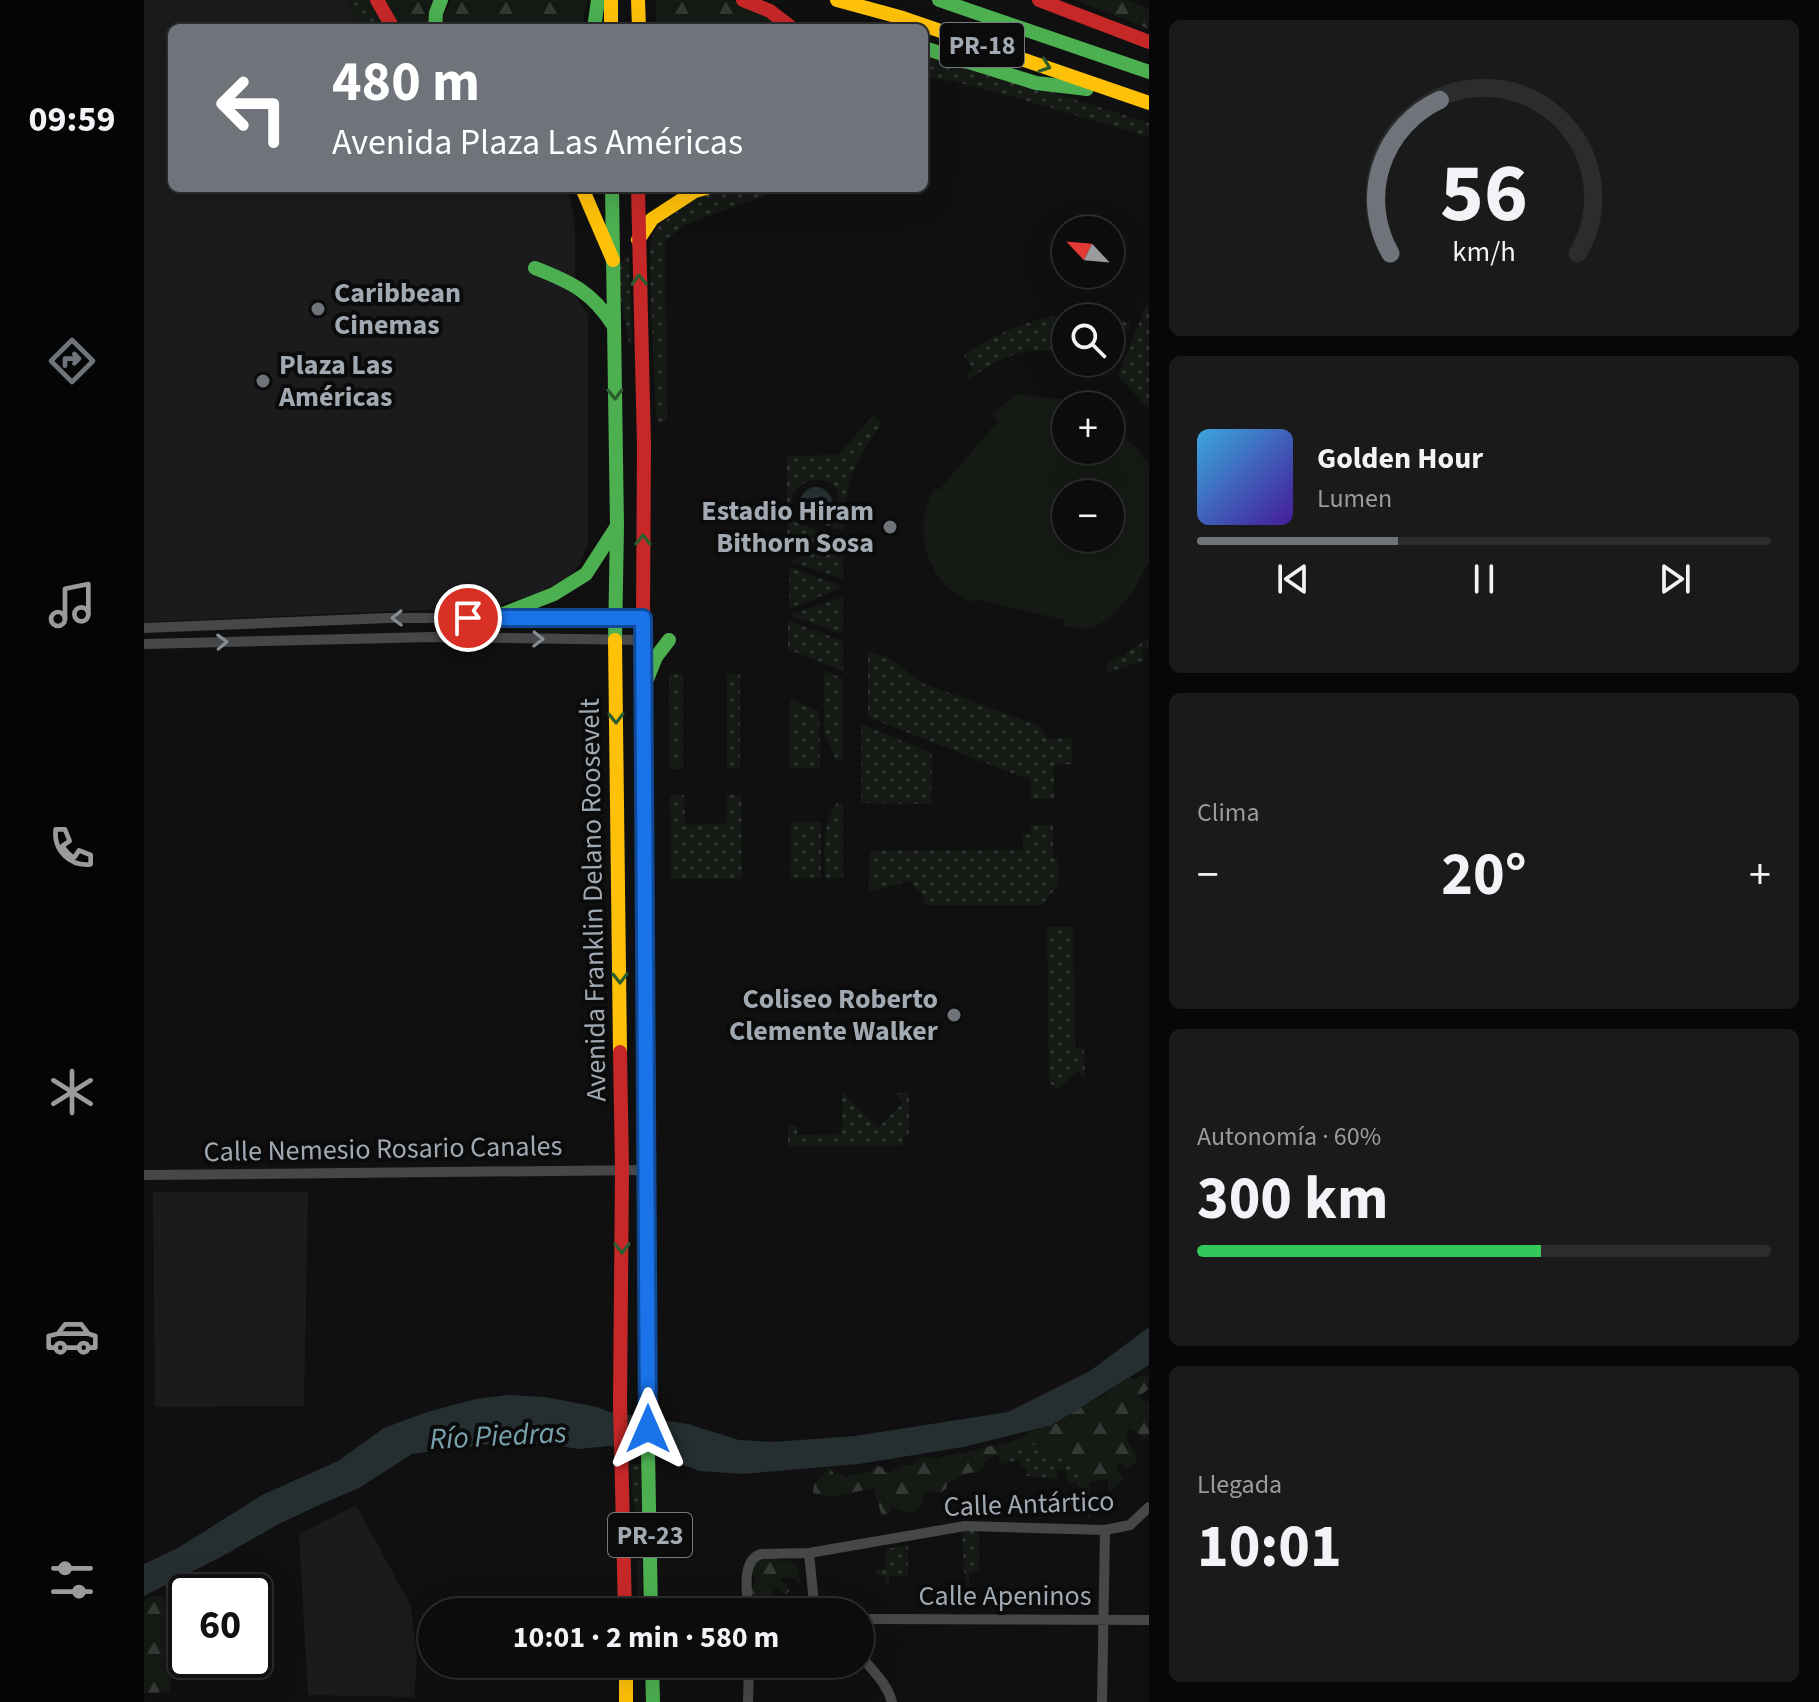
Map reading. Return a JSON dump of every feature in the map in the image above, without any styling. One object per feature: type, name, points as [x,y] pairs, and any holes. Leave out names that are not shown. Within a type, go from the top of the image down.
[{"type":"main road","points":[[377,0],[391,24]]},
{"type":"main road","points":[[435,24],[441,0]]},
{"type":"main road","points":[[595,24],[598,0]]},
{"type":"main road","points":[[611,0],[611,24]]},
{"type":"main road","points":[[638,0],[639,24]]},
{"type":"main road","points":[[743,0],[777,14],[788,24]]},
{"type":"main road","name":"PR-18","points":[[837,0],[921,24]]},
{"type":"main road","name":"PR-18","points":[[939,0],[1149,72]]},
{"type":"main road","points":[[1039,0],[1149,42]]},
{"type":"main road","name":"PR-18","points":[[928,27],[1149,103]]},
{"type":"main road","points":[[928,49],[1036,83],[1126,94]]},
{"type":"main road","points":[[584,192],[613,260]]},
{"type":"main road","name":"Avenida Franklin Delano Roosevelt","points":[[612,192],[622,1170],[620,1402],[625,1598]]},
{"type":"main road","name":"Avenida Franklin Delano Roosevelt","points":[[638,192],[644,445],[647,1399],[651,1598]]},
{"type":"main road","points":[[638,240],[652,219],[693,192]]},
{"type":"main road","points":[[535,268],[585,290],[603,308],[614,327]]},
{"type":"main road","points":[[493,618],[554,594],[586,574],[617,526]]},
{"type":"main road","points":[[643,707],[650,670],[662,646],[669,640]]},
{"type":"main road","points":[[626,1678],[626,1702]]},
{"type":"main road","points":[[652,1678],[653,1702]]},
{"type":"street","points":[[144,628],[388,618],[643,618]]},
{"type":"street","points":[[144,644],[432,637],[643,640]]},
{"type":"street","name":"Calle Nemesio Rosario Canales","points":[[144,1175],[647,1170]]},
{"type":"street","name":"Calle Antártico","points":[[748,1598],[748,1567],[754,1556],[761,1554],[809,1553],[965,1526],[1105,1530],[1130,1525],[1149,1507]]},
{"type":"street","points":[[1102,1702],[1105,1530]]},
{"type":"street","points":[[809,1553],[814,1598]]},
{"type":"street","name":"Calle Apeninos","points":[[874,1619],[1149,1620]]},
{"type":"street","points":[[874,1672],[890,1694],[892,1702]]},
{"type":"street","points":[[748,1702],[749,1678]]},
{"type":"shaded area","name":"Plaza Las Américas","points":[[144,0],[344,0],[362,24],[168,24],[168,192],[566,192],[571,200],[575,230],[575,296],[588,315],[588,541],[580,564],[569,579],[535,594],[491,607],[144,622]]},
{"type":"shaded area","points":[[153,1192],[308,1192],[304,1406],[155,1407]]},
{"type":"shaded area","points":[[356,1505],[411,1606],[417,1660],[414,1697],[308,1695],[299,1534]]},
{"type":"green space","points":[[344,0],[368,0],[383,24],[362,24]]},
{"type":"green space","points":[[385,0],[434,0],[429,24],[398,24]]},
{"type":"green space","points":[[451,0],[587,0],[583,24],[442,24]]},
{"type":"green space","points":[[656,0],[728,0],[745,4],[778,24],[655,24]]},
{"type":"green space","points":[[1075,0],[1127,0],[1149,9],[1149,29]]},
{"type":"green space","points":[[928,53],[1149,123],[1149,137],[1018,98],[928,78]]},
{"type":"green space","points":[[712,192],[773,192],[699,219],[665,240],[667,420],[662,423],[656,414],[650,249],[657,226],[700,195]]},
{"type":"green space","points":[[629,254],[632,344],[629,344],[620,296],[620,264]]},
{"type":"green space","points":[[1146,306],[1149,308],[1149,409],[1119,376],[1124,376],[1124,360]]},
{"type":"green space","points":[[1052,317],[1052,352],[1014,354],[968,379],[965,376],[973,369],[964,355],[1013,328]]},
{"type":"green space","points":[[1124,321],[1130,323],[1124,337]]},
{"type":"green space","points":[[1018,394],[1052,398],[1052,464],[1124,464],[1124,436],[1149,467],[1149,561],[1133,592],[1109,619],[1094,627],[1063,626],[1065,620],[974,599],[972,603],[944,584],[934,570],[924,535],[929,499],[934,488],[939,490],[998,421],[992,415]]},
{"type":"green space","points":[[873,416],[882,423],[853,474],[846,500],[843,531],[825,525],[835,516],[839,504],[837,491],[830,483],[821,480],[801,485],[794,492],[792,502],[796,514],[787,510],[787,456],[838,455]]},
{"type":"green space","points":[[787,519],[836,537],[788,555]]},
{"type":"green space","points":[[843,544],[843,579],[790,561]]},
{"type":"green space","points":[[789,567],[843,587],[789,609]]},
{"type":"green space","points":[[843,597],[843,634],[789,615]]},
{"type":"green space","points":[[788,621],[843,641],[843,671],[788,649]]},
{"type":"green space","points":[[1149,638],[1149,647],[1140,651],[1145,660],[1107,673],[1106,665],[1118,657],[1125,657],[1126,653]]},
{"type":"green space","points":[[868,651],[891,659],[922,683],[1039,726],[1047,739],[1072,738],[1072,764],[1054,765],[1054,799],[1031,799],[1030,780],[868,717]]},
{"type":"green space","points":[[824,671],[842,678],[842,760],[836,760],[824,732]]},
{"type":"green space","points":[[669,674],[683,674],[683,769],[670,769]]},
{"type":"green space","points":[[727,674],[740,674],[740,768],[727,768]]},
{"type":"green space","points":[[790,699],[819,711],[820,768],[790,768]]},
{"type":"green space","points":[[861,724],[932,753],[931,804],[861,803]]},
{"type":"green space","points":[[670,795],[684,795],[685,825],[726,824],[727,795],[741,795],[742,879],[671,879]]},
{"type":"green space","points":[[837,803],[843,803],[843,878],[825,878],[826,830]]},
{"type":"green space","points":[[791,822],[821,822],[821,878],[790,878]]},
{"type":"green space","points":[[1031,825],[1053,825],[1053,858],[1058,858],[1058,886],[1041,905],[925,905],[922,894],[911,880],[869,892],[870,851],[1023,850],[1023,834],[1031,834]]},
{"type":"green space","points":[[1047,927],[1073,927],[1075,1048],[1084,1049],[1085,1077],[1077,1071],[1058,1090],[1049,1082]]},
{"type":"green space","points":[[842,1092],[878,1128],[903,1103],[895,1093],[909,1093],[909,1133],[903,1139],[903,1146],[788,1146],[788,1126],[797,1126],[797,1135],[842,1134]]},
{"type":"green space","points":[[1149,1375],[1149,1389],[1140,1395],[1143,1401],[1149,1402],[1149,1435],[1144,1438],[1127,1429],[1126,1438],[1137,1457],[1136,1461],[1127,1469],[1117,1460],[1118,1470],[1124,1478],[1108,1492],[1108,1479],[1090,1482],[1089,1518],[1086,1515],[1087,1497],[1083,1496],[1083,1487],[1079,1486],[1081,1466],[1077,1461],[1067,1459],[1065,1451],[1062,1455],[1046,1455],[1037,1444],[988,1458],[980,1471],[967,1473],[947,1484],[941,1492],[924,1493],[923,1503],[916,1511],[905,1512],[895,1507],[882,1517],[874,1488],[832,1497],[813,1493],[814,1485],[829,1467],[834,1474],[848,1478],[849,1475],[867,1473],[876,1466],[889,1473],[903,1465],[913,1465],[916,1459],[937,1459],[1011,1442],[1036,1429],[1059,1423],[1130,1377],[1135,1380]]},
{"type":"green space","points":[[1037,1443],[1052,1456],[1065,1451],[1081,1466],[1079,1484],[1067,1482],[1066,1470],[1058,1470],[1057,1479],[1027,1476],[1026,1467],[1022,1467],[1019,1460],[1001,1464],[998,1455]]},
{"type":"green space","points":[[630,1464],[641,1464],[642,1598],[638,1598],[638,1550]]},
{"type":"green space","points":[[971,1530],[979,1534],[979,1571],[969,1572],[969,1587],[966,1587],[962,1532]]},
{"type":"green space","points":[[908,1545],[908,1576],[889,1576],[889,1586],[886,1586],[886,1576],[875,1575],[876,1570],[886,1569],[886,1549]]},
{"type":"green space","points":[[757,1559],[788,1560],[798,1568],[801,1582],[782,1577],[780,1581],[787,1584],[785,1587],[790,1590],[786,1594],[775,1589],[771,1596],[776,1598],[750,1598],[750,1590],[757,1580],[751,1568]]},
{"type":"green space","points":[[154,1596],[168,1597],[170,1692],[144,1693],[144,1600]]},
{"type":"water","points":[[816,487],[827,492],[832,503],[827,514],[816,519],[805,514],[800,503],[805,492]]},
{"type":"water","name":"Río Piedras","points":[[1149,1327],[1149,1365],[1052,1425],[963,1447],[859,1464],[743,1474],[700,1471],[658,1452],[609,1446],[579,1449],[548,1444],[489,1444],[412,1454],[359,1488],[277,1525],[187,1574],[168,1574],[168,1584],[144,1596],[144,1564],[178,1548],[262,1495],[338,1461],[384,1428],[476,1399],[509,1395],[545,1397],[610,1412],[688,1424],[739,1440],[773,1442],[855,1436],[1008,1412],[1090,1371]]},
{"type":"traffic: fast","points":[[435,24],[441,0]]},
{"type":"traffic: fast","points":[[595,24],[598,0]]},
{"type":"traffic: fast","points":[[939,0],[1149,72]]},
{"type":"traffic: fast","points":[[928,49],[1036,83],[1087,89]]},
{"type":"traffic: fast","points":[[612,192],[617,526],[615,640]]},
{"type":"traffic: fast","points":[[535,268],[580,289],[613,325]]},
{"type":"traffic: fast","points":[[493,618],[554,594],[586,574],[617,526]]},
{"type":"traffic: fast","points":[[648,677],[656,657],[669,640]]},
{"type":"traffic: fast","points":[[645,1047],[651,1598]]},
{"type":"traffic: fast","points":[[652,1678],[653,1702]]},
{"type":"traffic: slow","points":[[611,0],[611,24]]},
{"type":"traffic: slow","points":[[638,0],[639,24]]},
{"type":"traffic: slow","points":[[837,0],[920,24]]},
{"type":"traffic: slow","points":[[928,27],[1149,103]]},
{"type":"traffic: slow","points":[[584,192],[613,260]]},
{"type":"traffic: slow","points":[[638,240],[652,219],[693,192]]},
{"type":"traffic: slow","points":[[643,618],[645,1047]]},
{"type":"traffic: slow","points":[[615,640],[620,1052]]},
{"type":"traffic: slow","points":[[626,1678],[626,1702]]},
{"type":"traffic: jam","points":[[377,0],[391,24]]},
{"type":"traffic: jam","points":[[743,0],[770,11],[787,24]]},
{"type":"traffic: jam","points":[[1039,0],[1149,42]]},
{"type":"traffic: jam","points":[[638,192],[644,445],[643,618]]},
{"type":"traffic: jam","points":[[620,1052],[620,1402],[625,1598]]},
{"type":"place","name":"Caribbean Cinemas","points":[[318,309]]},
{"type":"place","name":"Plaza Las Américas","points":[[263,381]]},
{"type":"place","name":"Estadio Hiram Bithorn Sosa","points":[[890,527]]},
{"type":"place","name":"Coliseo Roberto Clemente Walker","points":[[954,1015]]},
{"type":"route","points":[[468,618],[643,618],[648,1429]]}]
